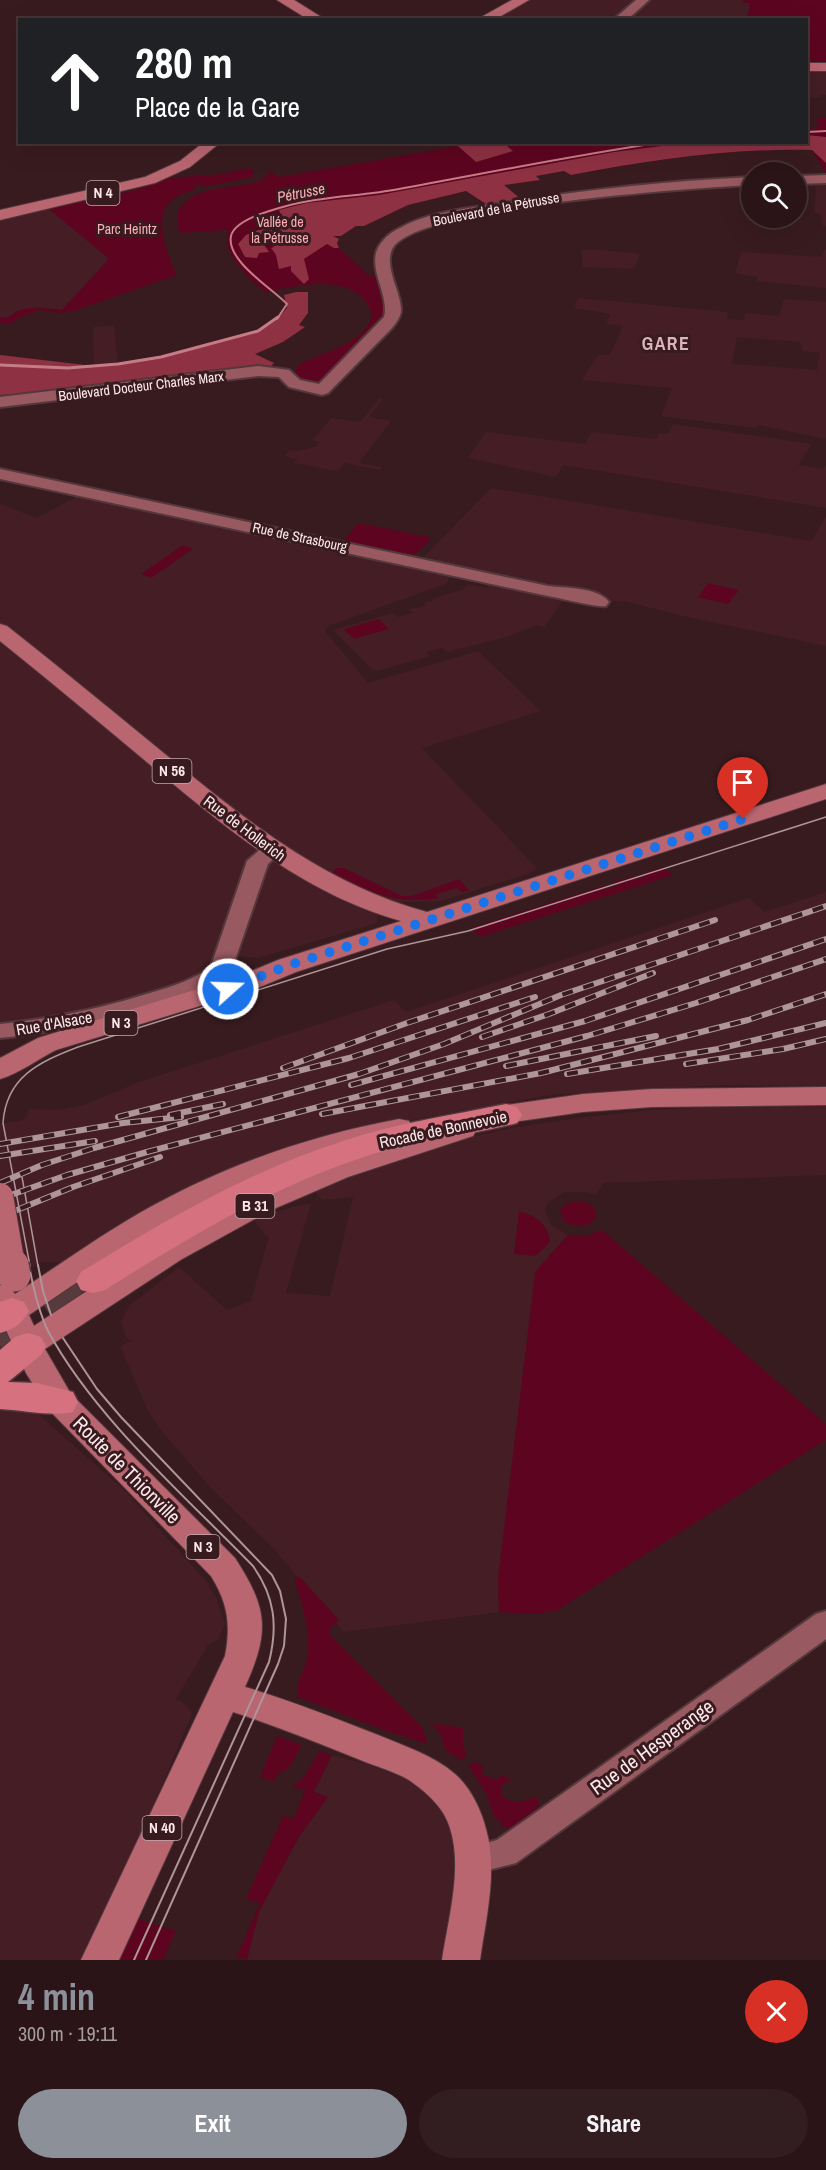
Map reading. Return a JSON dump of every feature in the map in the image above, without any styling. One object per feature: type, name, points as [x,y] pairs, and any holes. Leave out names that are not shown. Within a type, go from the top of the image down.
[{"type":"highway","name":"Rocade de Bonnevoie","points":[[93,1281],[158,1239],[231,1199],[298,1169],[359,1147],[506,1115]]},
{"type":"highway","points":[[0,1371],[28,1346]]},
{"type":"highway","points":[[0,1395],[37,1397],[60,1402]]},
{"type":"main road","points":[[284,0],[316,18]]},
{"type":"main road","points":[[486,18],[522,0]]},
{"type":"main road","points":[[621,18],[643,0]]},
{"type":"main road","points":[[808,67],[826,67]]},
{"type":"main road","name":"N 4","points":[[0,215],[117,190],[150,180],[185,164],[211,144]]},
{"type":"main road","points":[[807,180],[826,179]]},
{"type":"main road","name":"Boulevard de la Pétrusse","points":[[283,373],[296,384],[322,390],[392,317],[394,309],[382,257],[386,246],[413,227],[441,218],[570,195],[642,187],[741,182]]},
{"type":"main road","name":"Boulevard Docteur Charles Marx","points":[[0,402],[81,394],[246,372],[283,373]]},
{"type":"main road","name":"Rue de Strasbourg","points":[[7,476],[548,591],[593,598],[600,602]]},
{"type":"main road","name":"Rue de Hollerich","points":[[0,630],[271,850],[354,897],[386,909],[428,920]]},
{"type":"main road","name":"N 3","points":[[0,1070],[25,1054],[47,1044],[172,1007],[376,937],[826,791]]},
{"type":"main road","name":"Rue d'Alsace","points":[[0,1031],[37,1028],[89,1018],[191,988],[210,980],[221,969],[258,861],[271,850]]},
{"type":"main road","points":[[0,1085],[21,1066],[71,1038]]},
{"type":"main road","name":"Rocade de Bonnevoie","points":[[506,1115],[583,1103],[652,1098],[826,1096]]},
{"type":"main road","name":"B 31","points":[[7,1300],[163,1213],[233,1178],[290,1156],[358,1135],[506,1115]]},
{"type":"main road","name":"B 31","points":[[28,1346],[55,1325],[140,1270],[234,1215],[320,1177],[506,1115]]},
{"type":"main road","points":[[0,1196],[7,1300],[28,1346]]},
{"type":"main road","name":"N 3","points":[[28,1346],[41,1373],[60,1402]]},
{"type":"main road","name":"Route de Thionville","points":[[60,1402],[223,1567],[234,1583],[242,1600],[247,1627],[242,1656],[224,1695]]},
{"type":"main road","name":"Rue de Hesperange","points":[[473,1860],[505,1852],[826,1623]]},
{"type":"main road","points":[[224,1695],[286,1714],[419,1768],[435,1777],[460,1804],[469,1822],[473,1860],[460,1960]]},
{"type":"main road","name":"N 40","points":[[100,1960],[224,1695]]},
{"type":"shaded area","points":[[522,0],[744,0],[750,3],[748,16],[745,18],[486,18]]},
{"type":"shaded area","points":[[808,70],[826,70],[826,95],[820,95],[823,97],[808,98]]},
{"type":"shaded area","points":[[826,179],[826,226],[822,225],[820,214],[814,213],[816,191],[812,180]]},
{"type":"shaded area","points":[[49,209],[110,258],[62,310],[36,307],[8,318],[0,317],[0,219]]},
{"type":"shaded area","points":[[581,250],[640,254],[634,269],[583,267]]},
{"type":"shaded area","points":[[826,250],[826,288],[757,281],[757,277],[735,273],[741,252],[822,257]]},
{"type":"shaded area","points":[[578,298],[728,312],[727,319],[744,320],[745,313],[779,316],[784,299],[826,302],[826,439],[759,425],[756,428],[661,416],[672,388],[582,380],[598,355],[610,355],[623,326],[606,324],[610,314],[574,308]],"holes":[[[737,337],[800,342],[803,351],[820,353],[817,370],[732,364]]]},
{"type":"shaded area","points":[[114,326],[118,364],[94,366],[93,327]]},
{"type":"shaded area","points":[[379,399],[383,399],[369,417],[391,421],[359,463],[382,467],[380,470],[345,463],[338,471],[293,463],[298,459],[284,456],[290,450],[298,451],[316,446],[319,442],[312,440],[332,418],[360,422]]},
{"type":"shaded area","points":[[673,424],[812,444],[798,465],[822,469],[826,466],[826,508],[563,465],[556,477],[468,458],[486,432],[585,444],[592,432],[656,439],[659,433],[668,434]]},
{"type":"shaded area","points":[[491,488],[811,541],[826,517],[826,646],[678,615],[625,601],[600,602],[456,571],[445,584],[328,626],[325,631],[368,683],[478,651],[541,711],[422,748],[537,868],[528,874],[441,901],[395,902],[377,916],[377,923],[258,958],[220,955],[210,980],[149,999],[0,1029],[0,504],[37,518],[85,492],[418,563]]},
{"type":"shaded area","points":[[468,584],[486,588],[489,585],[563,601],[544,627],[537,625],[510,636],[447,652],[442,648],[426,652],[430,656],[377,671],[373,670],[333,630],[393,613],[398,617],[412,613],[409,609],[423,607],[426,602],[464,589]]},
{"type":"shaded area","points":[[826,892],[826,1086],[719,1085],[549,1095],[406,1121],[63,1262],[42,1262],[0,1282],[0,1124],[23,1120],[27,1116],[28,1109],[58,1110],[84,1105],[139,1082],[394,1000],[406,1012],[749,898],[765,912]]},
{"type":"shaded area","points":[[826,1106],[826,1175],[603,1183],[596,1195],[586,1192],[564,1192],[548,1203],[545,1211],[551,1225],[568,1235],[548,1256],[498,1578],[499,1612],[344,1632],[274,1549],[210,1487],[159,1428],[147,1408],[120,1346],[133,1340],[127,1339],[121,1321],[130,1305],[179,1267],[227,1310],[251,1301],[269,1236],[266,1236],[253,1219],[292,1207],[311,1203],[286,1293],[330,1296],[353,1197],[322,1200],[312,1187],[446,1143],[510,1128],[653,1110]]},
{"type":"shaded area","points":[[0,1403],[17,1403],[38,1414],[123,1489],[206,1581],[216,1598],[225,1624],[218,1639],[208,1645],[176,1699],[186,1705],[192,1714],[151,1811],[81,1960],[0,1960]]},
{"type":"shaded area","points":[[332,1755],[369,1765],[421,1785],[460,1804],[461,1960],[247,1960],[259,1910],[299,1837],[327,1797],[314,1792]]},
{"type":"green space","points":[[744,0],[826,0],[826,63],[808,63],[808,18],[745,18],[748,16],[750,3],[742,2]]},
{"type":"green space","name":"Vallée de la Pétrusse","points":[[826,117],[826,174],[812,150],[721,153],[631,164],[571,175],[564,171],[535,176],[540,180],[504,185],[489,206],[466,191],[408,205],[364,226],[356,226],[341,236],[333,236],[339,239],[337,243],[339,248],[369,276],[378,276],[385,317],[321,384],[314,385],[296,378],[296,369],[301,363],[353,339],[366,328],[371,312],[361,296],[350,289],[322,284],[266,293],[232,257],[228,248],[228,230],[179,233],[177,214],[191,198],[212,190],[257,182],[271,172],[280,177],[458,146],[476,162],[512,150],[504,144],[808,144],[808,130],[816,130],[818,118]]},
{"type":"green space","points":[[808,135],[826,137],[826,163],[812,150],[721,153],[631,164],[571,175],[564,171],[536,176],[540,180],[504,185],[523,201],[489,206],[466,191],[408,205],[364,226],[356,226],[341,236],[333,236],[339,239],[337,243],[339,248],[327,244],[304,259],[309,279],[304,284],[291,271],[291,266],[279,269],[276,255],[271,248],[274,247],[264,234],[257,235],[269,252],[259,253],[257,258],[245,257],[238,244],[246,235],[289,218],[281,216],[279,210],[307,203],[379,195],[614,152],[678,144],[808,144]]},
{"type":"green space","points":[[504,144],[513,151],[476,162],[458,146]]},
{"type":"green space","name":"Parc Heintz","points":[[249,168],[254,171],[253,177],[204,187],[200,184],[194,186],[196,189],[176,197],[167,206],[163,213],[162,231],[177,275],[74,311],[60,313],[37,310],[12,323],[0,323],[0,317],[8,318],[20,310],[41,308],[62,310],[109,259],[49,209],[132,191],[170,178],[223,174]]},
{"type":"green space","points":[[308,292],[308,313],[299,325],[305,327],[283,342],[255,354],[274,363],[271,366],[75,390],[0,395],[0,355],[94,366],[141,361],[258,331],[275,321],[287,308],[284,295]]},
{"type":"green space","points":[[358,523],[431,539],[414,555],[344,541]]},
{"type":"green space","points":[[183,545],[193,549],[151,578],[141,574]]},
{"type":"green space","points":[[708,583],[739,590],[728,604],[698,597]]},
{"type":"green space","points":[[379,619],[389,629],[354,639],[344,629]]},
{"type":"green space","points":[[664,867],[673,875],[480,937],[471,928],[603,886],[607,889],[617,886],[614,882],[635,876],[638,879],[648,875],[646,872]]},
{"type":"green space","points":[[336,868],[344,868],[402,896],[412,896],[459,879],[469,890],[462,892],[457,888],[436,894],[439,898],[424,900],[383,896],[357,887],[331,874]]},
{"type":"green space","points":[[573,1201],[586,1202],[596,1209],[596,1218],[584,1226],[571,1225],[563,1220],[560,1210]]},
{"type":"green space","points":[[519,1211],[540,1222],[549,1236],[550,1242],[536,1256],[514,1254]]},
{"type":"green space","points":[[602,1230],[826,1424],[826,1440],[556,1611],[536,1614],[499,1612],[498,1578],[535,1272],[568,1235],[586,1236]]},
{"type":"green space","points":[[300,1577],[339,1620],[329,1630],[330,1635],[422,1727],[428,1744],[386,1731],[298,1697],[298,1686],[308,1653],[305,1615],[294,1579]]},
{"type":"green space","points":[[432,1723],[463,1728],[463,1745],[467,1755],[461,1760],[445,1750],[442,1737]]},
{"type":"green space","points":[[277,1736],[302,1745],[290,1767],[278,1774],[273,1782],[260,1777]]},
{"type":"green space","points":[[319,1751],[332,1755],[314,1792],[328,1797],[299,1837],[260,1910],[247,1959],[236,1958],[260,1903],[246,1899],[283,1816],[294,1818],[305,1790],[292,1787],[305,1776]]},
{"type":"green space","points":[[474,1761],[484,1767],[481,1773],[497,1780],[501,1775],[512,1780],[502,1785],[501,1794],[509,1800],[522,1801],[536,1796],[539,1803],[536,1813],[512,1830],[501,1826],[500,1820],[495,1819],[487,1795],[469,1767]]},
{"type":"green space","points":[[136,1918],[176,1931],[163,1960],[117,1960]]},
{"type":"waterway","name":"Pétrusse","points":[[808,132],[826,131]]},
{"type":"waterway","name":"Pétrusse","points":[[277,319],[287,304],[243,264],[231,245],[234,230],[247,220],[275,209],[303,202],[385,191],[652,144]]},
{"type":"waterway","name":"Pétrusse","points":[[0,365],[68,368],[118,364],[161,357],[258,331],[278,317]]},
{"type":"tunnel","points":[[0,1346],[93,1281]]},
{"type":"tram line","points":[[30,1266],[3,1123],[5,1107],[18,1083],[27,1073],[50,1059],[78,1047],[387,949],[468,931],[826,817]]},
{"type":"tram line","points":[[22,1177],[38,1266]]},
{"type":"tram line","points":[[29,1265],[44,1323],[67,1363],[115,1425],[253,1566],[266,1589],[273,1612],[274,1624],[269,1662],[134,1960]]},
{"type":"tram line","points":[[38,1265],[51,1315]]},
{"type":"tram line","points":[[63,1338],[97,1389],[121,1417],[272,1575],[280,1591],[286,1619],[284,1646],[278,1664],[146,1960]]},
{"type":"railway","points":[[0,1183],[42,1165],[94,1148],[359,1074],[444,1044],[561,995],[826,906]]},
{"type":"railway","points":[[283,1068],[407,1023],[715,920]]},
{"type":"railway","points":[[351,1085],[585,1021],[826,939]]},
{"type":"railway","points":[[0,1199],[67,1175],[147,1152],[587,1036],[696,1003],[826,959]]},
{"type":"railway","points":[[482,1037],[549,1014],[653,973]]},
{"type":"railway","points":[[322,1114],[541,1073],[748,1020],[826,994]]},
{"type":"railway","points":[[118,1117],[349,1058],[535,997]]},
{"type":"railway","points":[[567,1074],[718,1049],[826,1023]]},
{"type":"railway","points":[[506,1066],[656,1036]]},
{"type":"railway","points":[[686,1064],[783,1049],[826,1039]]},
{"type":"railway","points":[[170,1115],[223,1104]]},
{"type":"railway","points":[[0,1144],[123,1123],[181,1117]]},
{"type":"railway","points":[[0,1156],[95,1141]]},
{"type":"railway","points":[[0,1217],[73,1187],[160,1157]]},
{"type":"district","name":"GARE","points":[[666,344]]},
{"type":"route","points":[[228,989],[287,966],[743,819]]}]
